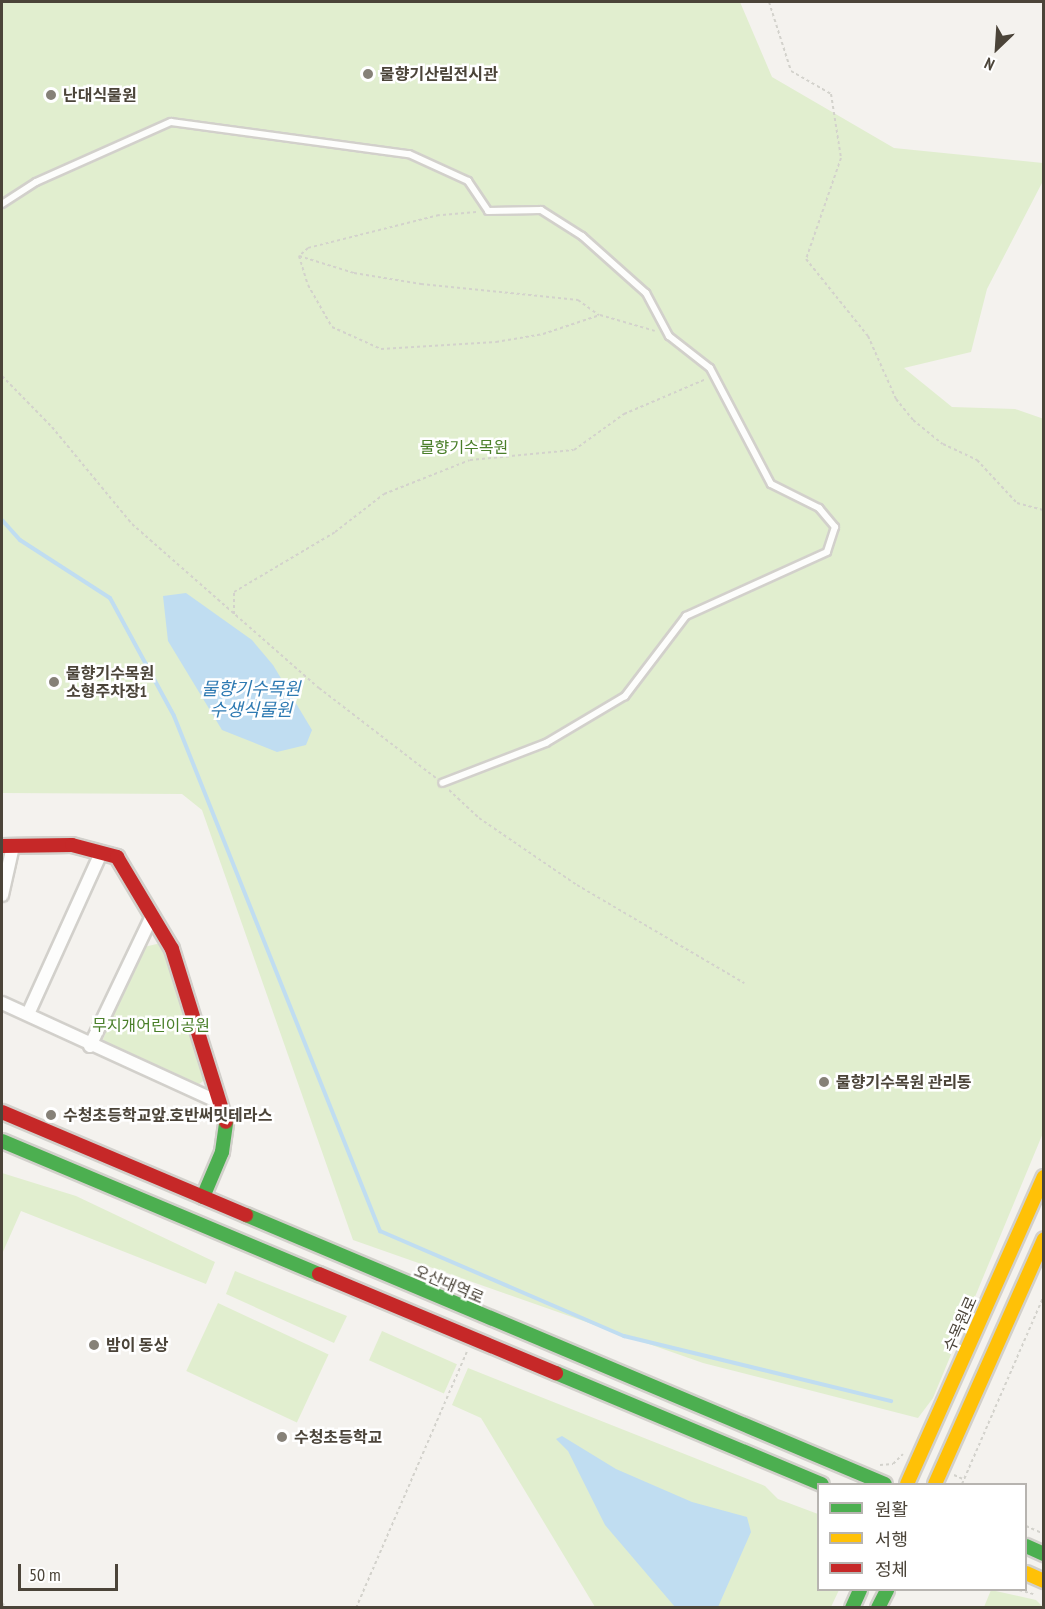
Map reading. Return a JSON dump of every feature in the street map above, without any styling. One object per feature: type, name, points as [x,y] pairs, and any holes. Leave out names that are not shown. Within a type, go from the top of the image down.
[{"type":"main road","points":[[7,846],[72,845],[117,857],[172,949],[220,1103],[225,1139],[203,1197]]},
{"type":"main road","name":"오산대역로","points":[[2,1113],[880,1483]]},
{"type":"main road","points":[[2,1141],[817,1483]]},
{"type":"main road","name":"수목원로","points":[[908,1483],[1044,1177]]},
{"type":"main road","points":[[936,1483],[1044,1239]]},
{"type":"main road","points":[[1027,1546],[1044,1554]]},
{"type":"main road","points":[[1027,1573],[1044,1581]]},
{"type":"main road","points":[[852,1608],[860,1591]]},
{"type":"main road","points":[[878,1608],[886,1591]]},
{"type":"street","points":[[2,896],[7,846]]},
{"type":"street","points":[[28,1014],[101,853]]},
{"type":"street","points":[[90,1046],[152,916]]},
{"type":"street","points":[[2,1003],[90,1046],[220,1103]]},
{"type":"lane","points":[[2,204],[36,182],[171,122],[409,154],[468,181],[488,211],[541,210],[582,236],[646,293],[669,336],[714,376],[771,484],[819,508],[835,528],[827,552],[686,616],[625,696],[546,743],[442,783]]},
{"type":"path","points":[[768,2],[791,71],[831,94],[841,158],[806,260],[868,336],[896,399],[913,420],[943,444],[977,460],[1017,503],[1044,510]]},
{"type":"path","points":[[299,256],[308,248],[439,214],[488,211]]},
{"type":"path","points":[[299,256],[308,285],[332,327],[381,349],[496,342],[543,334],[600,315]]},
{"type":"path","points":[[299,256],[354,273],[421,284],[578,300],[600,315],[669,336]]},
{"type":"path","points":[[2,376],[52,427],[132,524],[235,615],[442,783],[479,818],[577,885],[744,984]]},
{"type":"path","points":[[235,615],[234,592],[335,532],[384,494],[470,460],[574,450],[624,414],[714,376]]},
{"type":"path","points":[[963,1483],[1044,1295]]},
{"type":"path","points":[[356,1608],[473,1338]]},
{"type":"path","points":[[1027,1526],[1044,1533]]},
{"type":"path","points":[[1023,1591],[1044,1597]]},
{"type":"path","points":[[2,1603],[6,1608]]},
{"type":"green space","name":"물향기수목원","points":[[2,2],[740,2],[772,77],[894,148],[1043,163],[1043,181],[987,289],[971,352],[904,368],[952,407],[1015,409],[1044,419],[1043,1133],[933,1398],[918,1418],[703,1363],[353,1240],[202,810],[182,794],[2,793]]},
{"type":"green space","name":"무지개어린이공원","points":[[161,943],[211,1075],[194,1088],[106,1048],[103,1039],[144,947]]},
{"type":"green space","points":[[2,1173],[76,1196],[215,1262],[206,1284],[21,1211],[2,1254]]},
{"type":"green space","points":[[235,1271],[347,1316],[334,1343],[226,1294]]},
{"type":"green space","points":[[218,1303],[329,1355],[297,1423],[186,1371]]},
{"type":"green space","points":[[382,1331],[457,1364],[444,1394],[369,1360]]},
{"type":"green space","points":[[468,1368],[765,1486],[778,1499],[817,1514],[817,1591],[839,1591],[831,1607],[595,1607],[481,1418],[452,1405]]},
{"type":"green space","points":[[991,1591],[996,1591],[1036,1600],[1043,1607],[984,1607]]},
{"type":"water","name":"물향기수목원 수생식물원","points":[[186,593],[252,640],[273,665],[312,730],[306,745],[277,752],[222,730],[168,641],[163,596]]},
{"type":"water","points":[[562,1436],[616,1469],[692,1502],[747,1517],[751,1532],[718,1607],[675,1607],[605,1525],[568,1451],[556,1439]]},
{"type":"waterway","points":[[2,520],[20,540],[110,598],[174,716],[380,1231],[624,1336],[891,1401]]},
{"type":"traffic: fast","points":[[203,1197],[222,1152],[226,1122]]},
{"type":"traffic: fast","points":[[2,1141],[319,1274]]},
{"type":"traffic: fast","points":[[246,1215],[883,1483]]},
{"type":"traffic: fast","points":[[556,1373],[820,1483]]},
{"type":"traffic: fast","points":[[1027,1546],[1044,1554]]},
{"type":"traffic: fast","points":[[852,1608],[860,1591]]},
{"type":"traffic: fast","points":[[878,1608],[886,1591]]},
{"type":"traffic: slow","points":[[907,1483],[1044,1177]]},
{"type":"traffic: slow","points":[[935,1483],[1044,1239]]},
{"type":"traffic: slow","points":[[1027,1573],[1044,1581]]},
{"type":"traffic: jam","points":[[2,846],[72,845],[117,857],[172,949],[226,1122]]},
{"type":"traffic: jam","points":[[2,1112],[246,1215]]},
{"type":"traffic: jam","points":[[319,1274],[556,1373]]},
{"type":"place","name":"물향기산림전시관","points":[[368,74]]},
{"type":"place","name":"난대식물원","points":[[51,95]]},
{"type":"place","name":"물향기수목원 소형주차장1","points":[[54,682]]},
{"type":"place","name":"물향기수목원 관리동","points":[[824,1082]]},
{"type":"place","name":"수청초등학교앞.호반써밋테라스","points":[[51,1115]]},
{"type":"place","name":"밤이 동상","points":[[94,1345]]},
{"type":"place","name":"수청초등학교","points":[[282,1437]]}]
